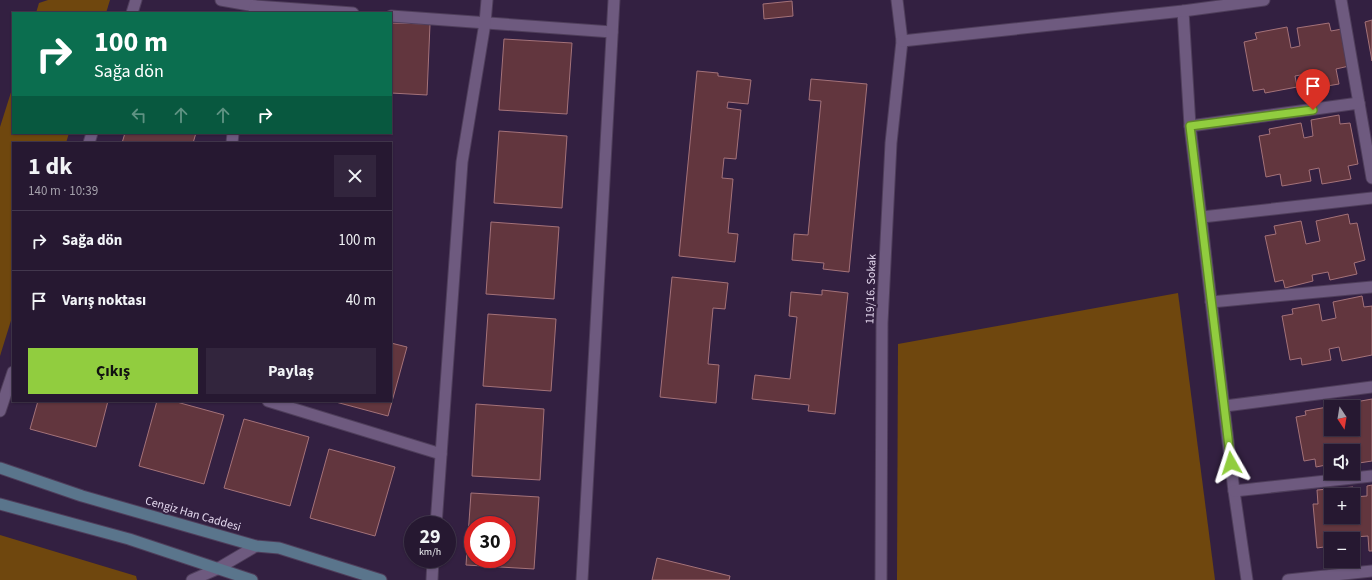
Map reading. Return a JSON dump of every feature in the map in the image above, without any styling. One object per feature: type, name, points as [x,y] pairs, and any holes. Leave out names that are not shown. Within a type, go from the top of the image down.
[{"type":"main road","name":"Cengiz Han Caddesi","points":[[0,468],[82,496],[256,546],[279,548],[381,580]]},
{"type":"main road","points":[[0,504],[129,539],[252,580]]},
{"type":"street","points":[[132,12],[136,0]]},
{"type":"street","points":[[221,0],[255,10],[273,4],[344,12]]},
{"type":"street","points":[[437,516],[462,162],[485,23],[487,0]]},
{"type":"street","points":[[582,580],[614,0]]},
{"type":"street","name":"119/16. Sokak","points":[[881,580],[882,323],[891,143],[902,41],[898,0]]},
{"type":"street","points":[[902,41],[1183,11],[1264,0]]},
{"type":"street","points":[[1342,0],[1372,178]]},
{"type":"street","points":[[1183,11],[1190,126],[1225,406],[1234,492],[1247,580]]},
{"type":"street","points":[[392,16],[612,32]]},
{"type":"street","points":[[1190,126],[1359,103]]},
{"type":"street","points":[[1202,218],[1372,198]]},
{"type":"street","points":[[1211,302],[1372,287]]},
{"type":"street","points":[[0,411],[12,375]]},
{"type":"street","points":[[1225,406],[1372,387]]},
{"type":"street","points":[[271,402],[441,454]]},
{"type":"street","points":[[1234,492],[1372,476]]},
{"type":"street","points":[[192,580],[217,569],[256,546]]},
{"type":"street","points":[[432,580],[433,568]]},
{"type":"street","points":[[1288,580],[1372,572]]},
{"type":"shaded area","points":[[48,0],[110,0],[106,12],[36,12],[39,3]]},
{"type":"shaded area","points":[[12,89],[12,134],[69,134],[66,142],[12,142],[12,317],[0,356],[0,127]]},
{"type":"shaded area","points":[[1178,293],[1215,580],[897,580],[898,344]]},
{"type":"shaded area","points":[[0,535],[136,576],[137,580],[0,580]]},
{"type":"building","points":[[792,1],[793,16],[764,19],[763,4]]},
{"type":"building","points":[[1372,20],[1372,61],[1365,22]]},
{"type":"building","points":[[392,23],[430,24],[427,95],[392,93]]},
{"type":"building","points":[[1329,23],[1331,31],[1342,29],[1349,66],[1336,69],[1339,84],[1309,89],[1306,74],[1295,76],[1297,87],[1265,93],[1264,89],[1253,91],[1244,42],[1257,39],[1255,33],[1287,27],[1291,48],[1300,46],[1297,28]]},
{"type":"building","points":[[504,39],[572,43],[567,114],[499,110]]},
{"type":"building","points":[[697,71],[718,73],[718,76],[751,80],[748,104],[728,102],[727,108],[741,110],[736,159],[724,158],[722,178],[733,179],[728,233],[738,234],[735,262],[679,256]]},
{"type":"building","points":[[811,79],[867,84],[849,272],[823,269],[824,263],[792,260],[794,234],[808,235],[821,101],[809,100]]},
{"type":"building","points":[[1339,115],[1340,124],[1350,123],[1358,164],[1348,166],[1351,179],[1322,184],[1319,168],[1309,170],[1311,181],[1282,186],[1280,174],[1266,177],[1259,136],[1270,134],[1269,129],[1301,123],[1304,138],[1313,136],[1311,120]]},
{"type":"building","points":[[499,131],[567,136],[562,208],[494,203]]},
{"type":"building","points":[[125,134],[196,134],[193,142],[122,142]]},
{"type":"building","points":[[1348,214],[1350,224],[1357,223],[1365,260],[1354,263],[1357,274],[1330,280],[1328,272],[1312,275],[1313,281],[1285,288],[1283,280],[1275,282],[1265,236],[1276,234],[1274,226],[1301,221],[1306,244],[1320,241],[1316,221]]},
{"type":"building","points":[[491,222],[559,227],[554,299],[486,294]]},
{"type":"building","points":[[672,277],[728,283],[725,309],[713,308],[708,364],[719,365],[716,403],[660,397]]},
{"type":"building","points":[[822,290],[848,293],[835,414],[808,411],[809,405],[752,399],[755,375],[790,379],[797,317],[789,316],[791,292],[822,295]]},
{"type":"building","points":[[1362,296],[1364,307],[1372,306],[1372,355],[1342,361],[1339,347],[1329,349],[1331,360],[1302,365],[1301,358],[1290,360],[1282,316],[1293,314],[1292,309],[1319,304],[1322,321],[1336,318],[1333,302]]},
{"type":"building","points":[[488,314],[556,319],[551,391],[483,386]]},
{"type":"building","points":[[392,343],[407,347],[392,401]]},
{"type":"building","points":[[1372,399],[1372,461],[1360,463],[1360,444],[1324,444],[1324,465],[1316,467],[1315,459],[1304,461],[1296,417],[1306,415],[1305,411],[1324,408],[1324,436],[1360,436],[1360,401]]},
{"type":"building","points":[[38,402],[108,402],[96,447],[30,429]]},
{"type":"building","points":[[157,402],[177,402],[224,415],[204,484],[139,466]]},
{"type":"building","points":[[336,402],[392,402],[388,416]]},
{"type":"building","points":[[476,404],[544,409],[540,480],[472,476]]},
{"type":"building","points":[[244,419],[309,437],[290,506],[224,488]]},
{"type":"building","points":[[329,449],[395,467],[375,536],[310,518]]},
{"type":"building","points":[[1372,485],[1372,551],[1369,551],[1368,536],[1360,537],[1360,532],[1324,532],[1324,547],[1317,548],[1313,504],[1318,504],[1317,490],[1324,489],[1324,524],[1360,524],[1360,496],[1367,496],[1367,486]]},
{"type":"building","points":[[471,493],[539,497],[534,569],[516,568],[516,516],[469,516]]},
{"type":"building","points":[[657,558],[730,576],[729,580],[652,580]]},
{"type":"route","points":[[1231,463],[1190,126],[1313,110]]}]
